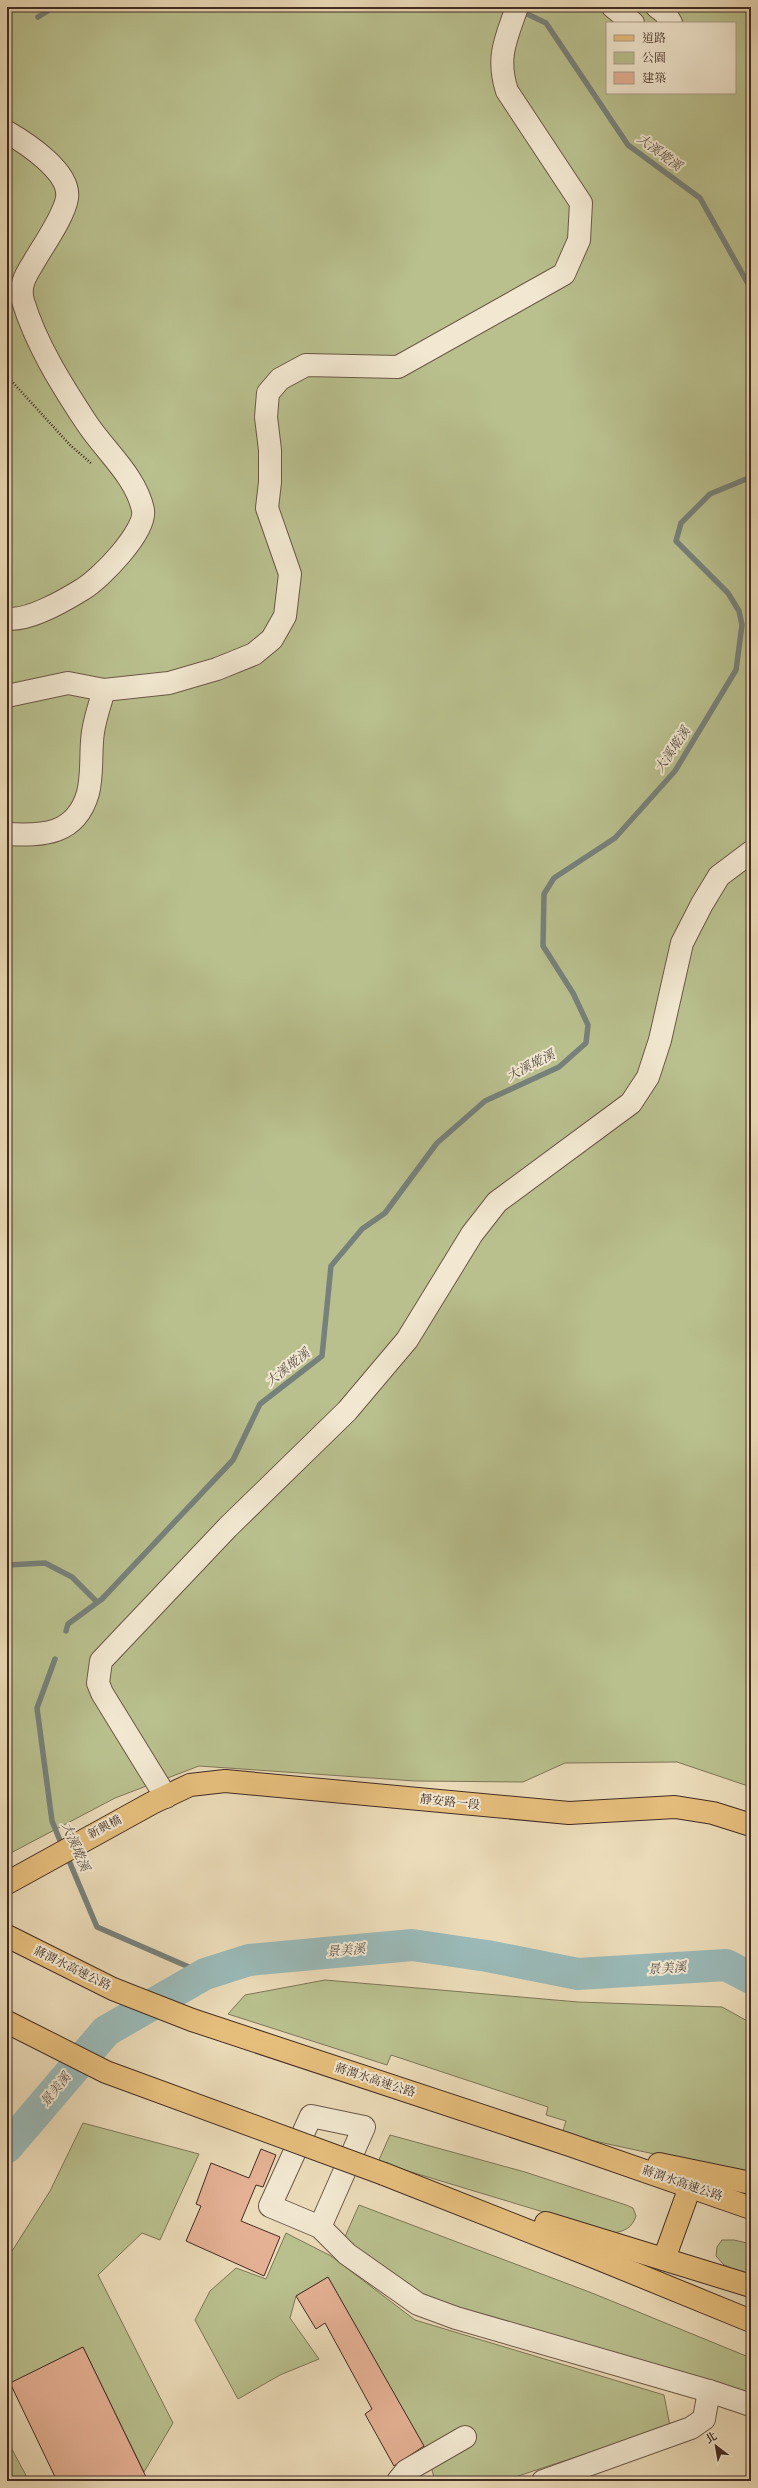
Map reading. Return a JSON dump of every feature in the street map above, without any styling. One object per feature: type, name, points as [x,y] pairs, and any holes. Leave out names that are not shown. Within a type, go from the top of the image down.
[{"type":"main road","name":"靜安路一段","points":[[159,1800],[190,1785],[225,1781],[256,1782],[507,1809],[569,1813],[675,1807],[713,1813],[751,1824]]},
{"type":"main road","name":"新興橋","points":[[12,1879],[159,1800]]},
{"type":"main road","name":"蔣渭水高速公路","points":[[7,1936],[113,1989],[192,2020],[570,2145],[751,2208]]},
{"type":"main road","points":[[7,2022],[106,2072],[384,2174],[592,2256],[751,2322]]},
{"type":"main road","points":[[570,2145],[751,2183]]},
{"type":"main road","points":[[384,2174],[751,2286]]},
{"type":"main road","points":[[664,2259],[690,2187]]},
{"type":"street","points":[[7,696],[68,683],[104,690],[169,683],[217,669],[254,654],[272,640],[284,616],[290,574],[267,508],[270,482],[270,450],[266,417],[268,393],[280,379],[306,365],[398,367],[564,274],[578,240],[581,203],[507,91],[501,73],[503,48],[517,7]]},
{"type":"street","points":[[613,7],[632,22]]},
{"type":"street","points":[[657,7],[665,13],[670,22]]},
{"type":"street","points":[[7,132],[24,142],[53,166],[62,179],[68,196],[63,212],[22,281],[22,298],[38,342],[86,423],[131,482],[143,510],[142,522],[124,550],[89,586],[51,609],[7,618]]},
{"type":"street","points":[[7,834],[38,836],[58,831],[75,816],[88,793],[93,731],[104,690]]},
{"type":"street","points":[[159,1800],[102,1693],[98,1683],[101,1661],[228,1527],[347,1411],[407,1340],[472,1234],[496,1202],[631,1103],[648,1077],[660,1040],[682,943],[702,904],[719,876],[751,852]]},
{"type":"street","points":[[320,2227],[364,2127],[311,2116],[270,2206],[320,2227],[347,2254],[418,2304],[456,2318],[709,2391],[751,2405]]},
{"type":"street","points":[[542,2481],[691,2428],[704,2419],[709,2391]]},
{"type":"street","points":[[398,2481],[406,2471],[465,2437]]},
{"type":"path","points":[[7,376],[70,445],[98,469]]},
{"type":"green space","points":[[7,7],[751,7],[751,1787],[677,1762],[565,1763],[523,1782],[415,1781],[199,1766],[115,1798],[7,1855]]},
{"type":"green space","points":[[325,1980],[578,2002],[722,2007],[751,2023],[751,2175],[562,2134],[566,2121],[546,2115],[548,2107],[391,2055],[387,2065],[228,2014],[245,1995]]},
{"type":"green space","points":[[83,2123],[199,2154],[160,2240],[142,2233],[98,2275],[173,2423],[144,2472],[83,2347],[7,2385],[7,2259],[50,2191]]},
{"type":"green space","points":[[390,2135],[525,2172],[626,2205],[633,2208],[636,2216],[628,2228],[613,2233],[378,2162]]},
{"type":"green space","points":[[359,2205],[592,2293],[751,2358],[751,2393],[425,2298],[344,2239]]},
{"type":"green space","points":[[286,2233],[331,2256],[415,2320],[664,2395],[670,2426],[503,2481],[435,2481],[427,2452],[328,2277],[296,2296],[290,2318],[319,2359],[280,2375],[238,2399],[195,2320],[210,2291],[236,2268],[266,2279]]},
{"type":"green space","points":[[722,2240],[734,2240],[751,2244],[751,2276],[724,2265],[716,2256],[717,2247]]},
{"type":"green space","points":[[7,2440],[29,2481],[7,2481]]},
{"type":"building","points":[[261,2149],[276,2155],[263,2187],[256,2185],[241,2221],[280,2237],[264,2276],[186,2241],[201,2206],[196,2204],[211,2163],[249,2178]]},
{"type":"building","points":[[328,2277],[424,2446],[394,2466],[365,2414],[372,2409],[325,2323],[316,2329],[296,2296]]},
{"type":"building","points":[[83,2347],[148,2481],[57,2481],[10,2383]]},
{"type":"waterway","points":[[38,17],[54,7]]},
{"type":"waterway","name":"大溪墘溪","points":[[521,11],[546,23],[628,145],[700,198],[751,289]]},
{"type":"waterway","name":"大溪墘溪","points":[[66,1631],[68,1624],[102,1599],[233,1460],[260,1404],[322,1356],[331,1266],[362,1229],[385,1213],[437,1143],[485,1101],[559,1067],[586,1043],[588,1025],[573,993],[543,946],[544,894],[554,878],[615,838],[675,771],[736,670],[742,625],[739,611],[728,593],[676,541],[681,523],[710,494],[751,477]]},
{"type":"waterway","points":[[7,1565],[45,1563],[72,1577],[97,1602]]},
{"type":"waterway","name":"大溪墘溪","points":[[55,1659],[37,1708],[52,1821],[63,1848]]},
{"type":"waterway","name":"大溪墘溪","points":[[67,1856],[97,1927],[205,1974]]},
{"type":"waterway","name":"景美溪","points":[[7,2147],[106,2031],[205,1974],[249,1960],[412,1945],[487,1956],[578,1974],[726,1965],[751,1978]]}]
